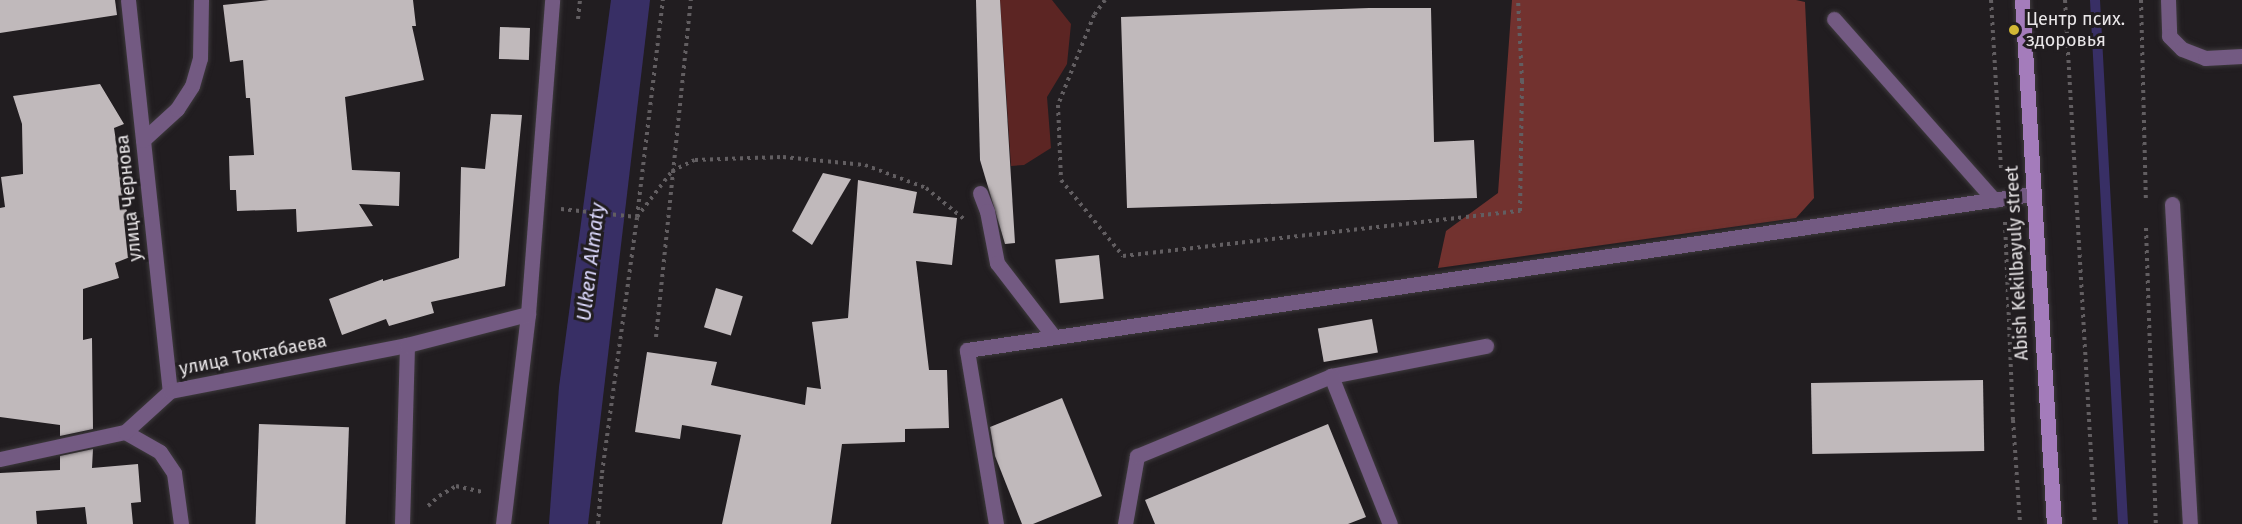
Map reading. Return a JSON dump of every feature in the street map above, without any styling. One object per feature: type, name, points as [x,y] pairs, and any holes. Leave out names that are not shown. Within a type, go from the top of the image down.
[{"type":"street","name":"улица Чернова","points":[[128,0],[170,391]]},
{"type":"street","points":[[143,140],[177,109],[192,86],[200,58],[201,0]]},
{"type":"street","points":[[503,524],[528,314],[552,0]]},
{"type":"street","name":"Abish Kekilbayuly street","points":[[2022,0],[2055,524]]},
{"type":"street","points":[[2168,0],[2169,36],[2182,49],[2205,58],[2242,56]]},
{"type":"street","points":[[1834,19],[1998,200]]},
{"type":"street","points":[[980,193],[987,211],[997,263],[1054,337]]},
{"type":"street","points":[[996,524],[967,350],[2033,194]]},
{"type":"street","points":[[2172,204],[2190,524]]},
{"type":"street","name":"улица Токтабаева","points":[[125,432],[170,391],[407,345],[528,314]]},
{"type":"street","points":[[402,524],[407,345]]},
{"type":"street","points":[[1125,524],[1137,456],[1331,376],[1486,346]]},
{"type":"street","points":[[1331,376],[1390,524]]},
{"type":"street","points":[[0,459],[125,432],[160,452],[174,473],[181,524]]},
{"type":"path","points":[[598,524],[602,473],[637,217],[663,0]]},
{"type":"path","points":[[656,338],[691,0]]},
{"type":"path","points":[[1105,0],[1090,24],[1058,105],[1061,180],[1123,256],[1520,211],[1522,81],[1518,0]]},
{"type":"path","points":[[1991,0],[1998,200],[2020,524]]},
{"type":"path","points":[[2066,0],[2095,524]]},
{"type":"path","points":[[2141,0],[2146,211]]},
{"type":"path","points":[[637,217],[672,171],[695,160],[783,157],[865,165],[926,189],[993,242]]},
{"type":"path","points":[[557,208],[637,217]]},
{"type":"path","points":[[2146,223],[2156,524]]},
{"type":"path","points":[[427,507],[439,496],[456,486],[480,491],[504,503]]},
{"type":"shaded area","points":[[1000,0],[1052,0],[1071,24],[1067,64],[1047,97],[1051,148],[1024,165],[1011,166]]},
{"type":"shaded area","points":[[1512,0],[1796,0],[1805,2],[1814,198],[1796,218],[1438,268],[1446,231],[1498,193]]},
{"type":"water","name":"Ulken Almaty","points":[[611,0],[650,0],[588,524],[549,524],[559,387]]},
{"type":"building","points":[[0,0],[115,0],[117,15],[0,33]]},
{"type":"building","points":[[269,0],[413,0],[416,26],[412,26],[424,80],[345,97],[352,170],[400,172],[399,206],[359,204],[373,226],[297,232],[296,209],[237,211],[236,190],[230,190],[229,156],[254,155],[250,98],[246,98],[243,60],[230,62],[223,5]]},
{"type":"building","points":[[976,0],[1000,0],[1015,243],[1005,244],[980,160]]},
{"type":"building","points":[[1431,8],[1434,142],[1474,140],[1477,198],[1127,208],[1121,17]]},
{"type":"building","points":[[500,27],[530,28],[529,60],[499,59]]},
{"type":"building","points":[[100,84],[124,124],[114,128],[126,208],[140,253],[115,263],[119,278],[83,289],[83,340],[92,338],[93,429],[60,436],[60,425],[0,417],[0,208],[5,207],[1,177],[23,174],[22,124],[13,96]]},
{"type":"building","points":[[491,114],[522,115],[505,286],[431,302],[434,313],[389,326],[386,319],[342,335],[329,299],[383,279],[383,281],[459,258],[461,167],[485,169]]},
{"type":"building","points":[[823,173],[851,179],[812,245],[792,231]]},
{"type":"building","points":[[858,180],[917,192],[913,213],[957,218],[952,265],[916,261],[929,370],[947,370],[949,428],[905,429],[905,442],[842,444],[831,524],[722,524],[741,435],[682,425],[680,439],[635,432],[647,352],[717,362],[711,385],[805,405],[807,387],[821,389],[812,322],[848,318]]},
{"type":"building","points":[[1099,255],[1104,299],[1060,303],[1055,260]]},
{"type":"building","points":[[716,288],[743,296],[731,335],[704,327]]},
{"type":"building","points":[[1372,319],[1378,352],[1324,362],[1318,329]]},
{"type":"building","points":[[1983,380],[1984,451],[1812,454],[1811,383]]},
{"type":"building","points":[[1062,398],[1102,496],[1033,524],[1022,524],[995,456],[990,427]]},
{"type":"building","points":[[259,424],[349,427],[346,524],[256,524]]},
{"type":"building","points":[[1328,424],[1366,517],[1348,524],[1155,524],[1145,500]]},
{"type":"building","points":[[93,449],[92,468],[138,464],[141,502],[131,503],[133,524],[87,524],[85,507],[36,511],[37,524],[0,524],[0,473],[60,470],[60,456]]},
{"type":"waterway","points":[[2095,0],[2123,524]]},
{"type":"place","name":"Центр псих. здоровья","points":[[2014,30]]}]
